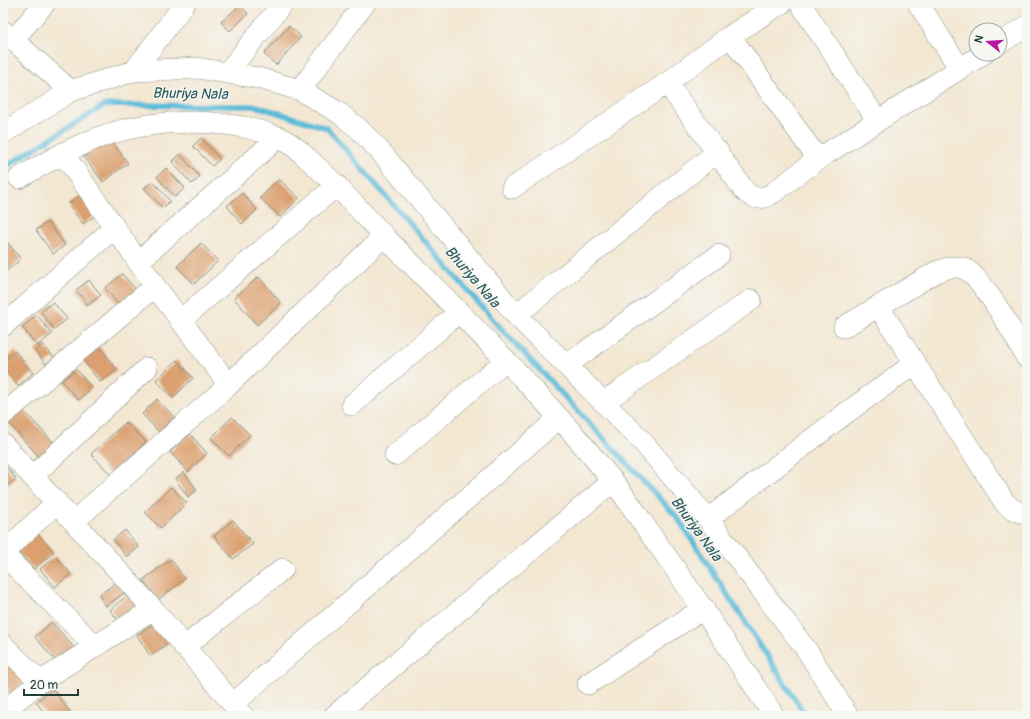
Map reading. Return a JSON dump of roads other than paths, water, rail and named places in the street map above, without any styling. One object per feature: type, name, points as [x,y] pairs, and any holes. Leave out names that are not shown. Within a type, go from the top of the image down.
[{"type":"street","points":[[45,3],[8,36],[70,91]]},
{"type":"street","points":[[134,71],[185,3]]},
{"type":"street","points":[[227,73],[283,3]]},
{"type":"street","points":[[300,90],[365,3]]},
{"type":"street","points":[[512,188],[667,83],[730,36],[782,3]]},
{"type":"street","points":[[800,3],[877,120]]},
{"type":"street","points":[[918,3],[960,69]]},
{"type":"street","points":[[1008,38],[1027,26]]},
{"type":"street","points":[[730,36],[818,159]]},
{"type":"street","points":[[667,83],[718,151],[744,190],[750,196],[757,198],[765,197],[773,193],[818,159],[877,120],[971,62]]},
{"type":"street","points":[[3,133],[70,91],[134,71],[197,68],[258,78],[300,90],[339,113],[359,129],[380,151],[516,315],[641,440],[708,519],[808,652],[848,716]]},
{"type":"street","points":[[19,178],[62,153],[112,133],[154,125],[214,123],[248,129],[279,137],[299,151],[337,185],[458,313],[506,360],[559,418],[613,481],[704,608],[774,716]]},
{"type":"street","points":[[138,262],[279,137]]},
{"type":"street","points":[[516,315],[718,151]]},
{"type":"street","points":[[62,153],[180,321],[229,385]]},
{"type":"street","points":[[180,321],[337,185]]},
{"type":"street","points":[[3,326],[114,228]]},
{"type":"street","points":[[74,521],[229,385],[384,236]]},
{"type":"street","points":[[567,365],[719,255]]},
{"type":"street","points":[[844,327],[936,272],[951,267],[961,267],[978,279],[1027,358]]},
{"type":"street","points":[[3,414],[155,286]]},
{"type":"street","points":[[604,402],[750,300]]},
{"type":"street","points":[[878,306],[1005,503],[1013,510],[1027,514]]},
{"type":"street","points":[[352,405],[458,313]]},
{"type":"street","points":[[395,455],[506,360]]},
{"type":"street","points":[[708,519],[846,413],[914,364]]},
{"type":"street","points":[[33,476],[147,368]]},
{"type":"street","points":[[3,444],[153,609],[238,710],[559,418]]},
{"type":"street","points":[[334,716],[613,481]]},
{"type":"street","points":[[57,502],[3,553],[95,646]]},
{"type":"street","points":[[184,647],[283,569]]},
{"type":"street","points":[[588,684],[704,608]]},
{"type":"street","points":[[3,711],[40,682],[153,609]]},
{"type":"street","points":[[3,646],[40,682]]},
{"type":"waterway","name":"Bhuriya Nala","points":[[3,168],[105,105],[256,106],[327,128],[494,321],[677,517],[806,716]]}]
